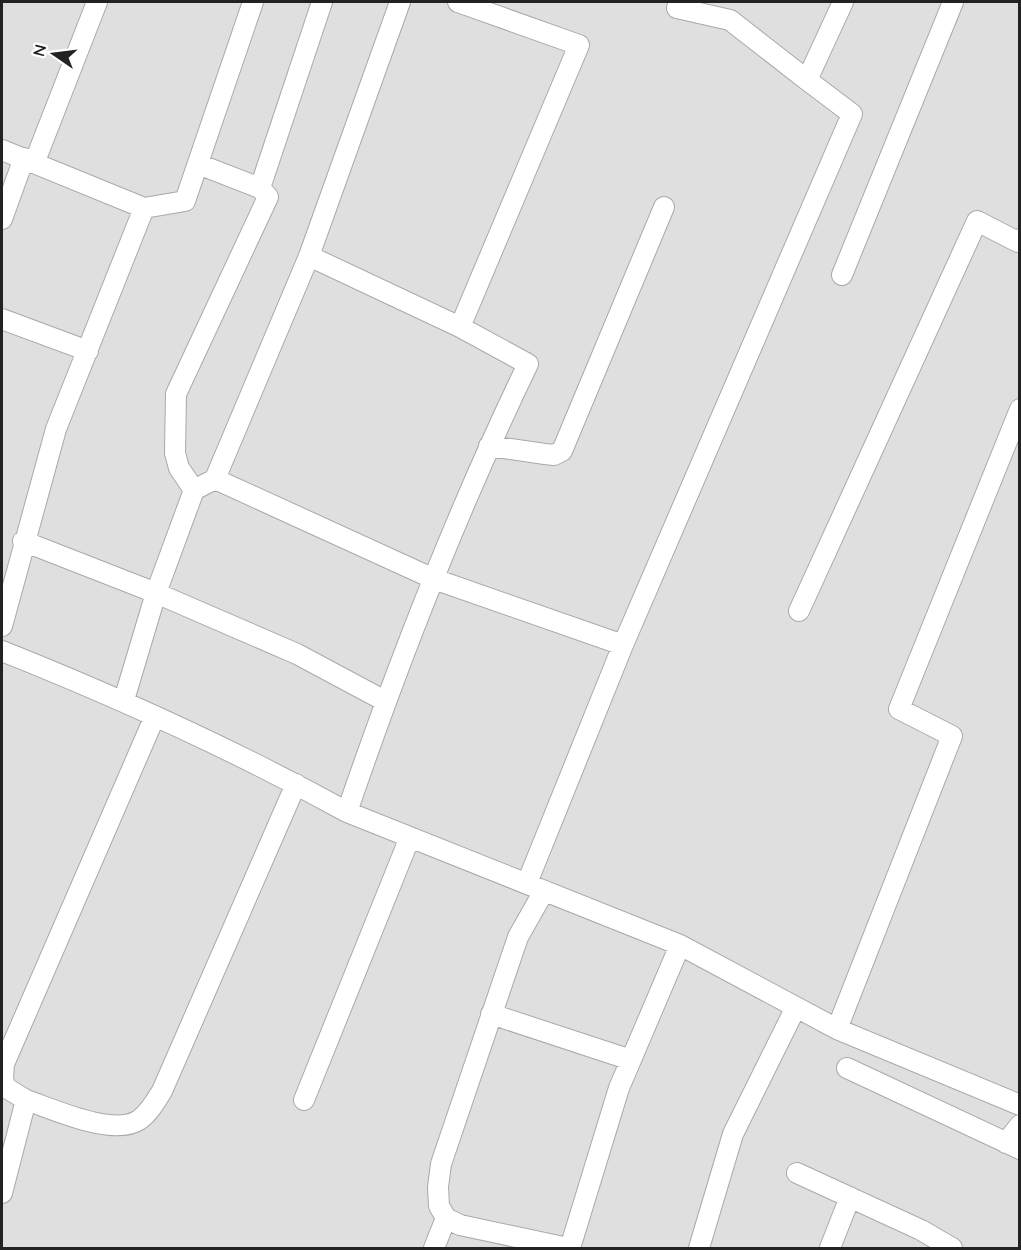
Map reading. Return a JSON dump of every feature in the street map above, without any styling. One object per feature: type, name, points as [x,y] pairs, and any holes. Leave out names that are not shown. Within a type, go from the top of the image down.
[{"type":"street","points":[[2,219],[30,160],[97,2]]},
{"type":"street","points":[[2,150],[144,208],[185,201],[253,2]]},
{"type":"street","points":[[261,188],[322,2]]},
{"type":"street","points":[[124,700],[156,593],[194,490],[215,480],[309,256],[400,2]]},
{"type":"street","points":[[458,2],[579,45],[460,327]]},
{"type":"street","points":[[807,80],[843,2]]},
{"type":"street","points":[[842,275],[953,2]]},
{"type":"street","points":[[673,4],[733,11],[807,80],[852,114],[623,645],[518,937],[441,1164],[438,1187],[439,1206],[446,1218],[460,1225],[569,1248],[619,1088],[680,945]]},
{"type":"street","points":[[194,490],[178,468],[175,453],[176,394],[223,287],[268,196],[261,188],[198,164]]},
{"type":"street","points":[[489,446],[554,455],[562,451],[664,207]]},
{"type":"street","points":[[2,626],[56,429],[144,208]]},
{"type":"street","points":[[799,611],[977,221],[1018,242],[1020,239]]},
{"type":"street","points":[[309,256],[460,327],[528,364],[489,446],[434,579],[385,701],[347,812]]},
{"type":"street","points":[[2,319],[88,351]]},
{"type":"street","points":[[837,1029],[952,736],[899,709],[1020,409]]},
{"type":"street","points":[[215,480],[434,579],[623,645]]},
{"type":"street","points":[[24,541],[156,593],[297,654],[385,701]]},
{"type":"street","points":[[2,651],[124,700],[296,784],[347,812],[680,945],[837,1029],[1020,1105]]},
{"type":"street","points":[[155,716],[4,1064],[5,1087],[26,1100],[101,1124],[123,1125],[138,1120],[152,1107],[162,1091],[296,784]]},
{"type":"street","points":[[304,1101],[411,837]]},
{"type":"street","points":[[699,1248],[733,1134],[796,1007]]},
{"type":"street","points":[[491,1014],[631,1060]]},
{"type":"street","points":[[847,1068],[1013,1146],[1020,1125]]},
{"type":"street","points":[[2,1193],[26,1100]]},
{"type":"street","points":[[797,1173],[921,1230],[952,1248]]},
{"type":"street","points":[[830,1248],[850,1197]]},
{"type":"street","points":[[434,1248],[446,1218]]},
{"type":"shaded area","points":[[2,2],[1019,2],[1019,1248],[2,1248]]}]
